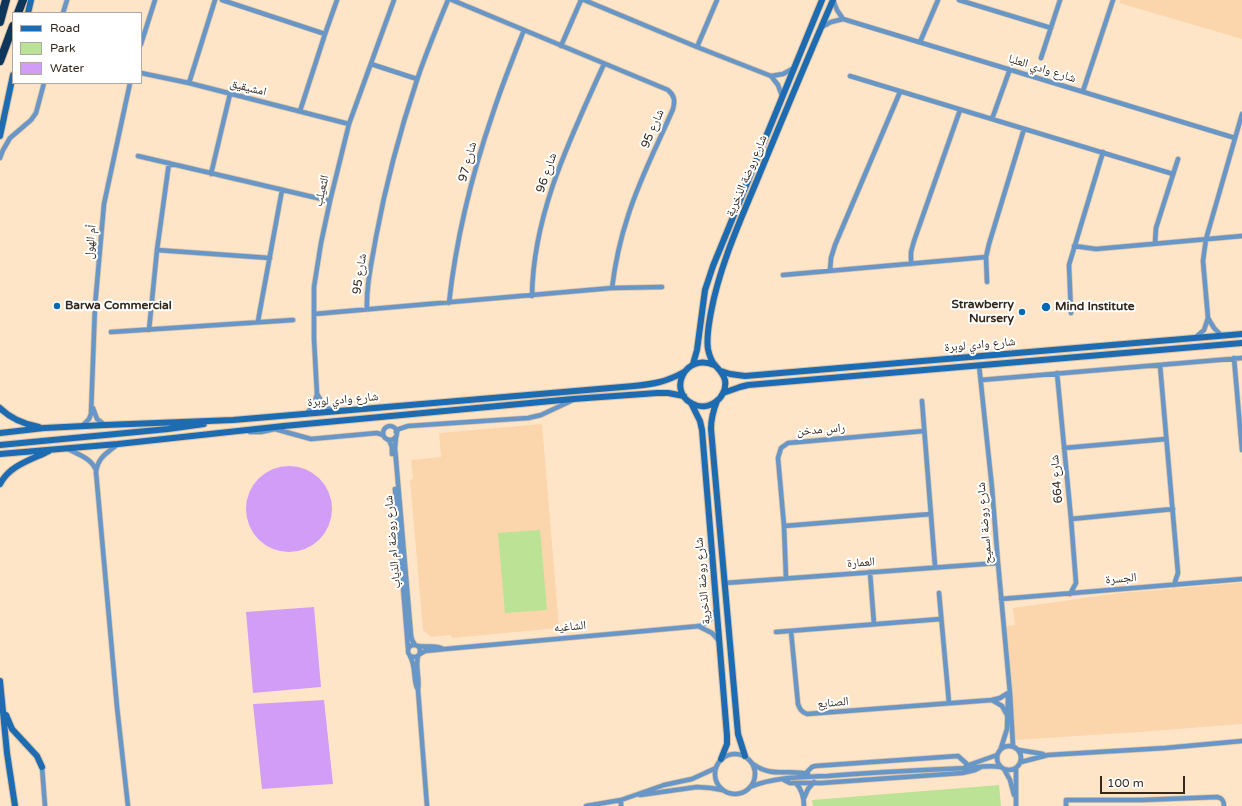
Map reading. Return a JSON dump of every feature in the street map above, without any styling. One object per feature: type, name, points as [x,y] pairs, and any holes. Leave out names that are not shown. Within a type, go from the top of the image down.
[{"type":"highway","points":[[0,22],[6,0]]},
{"type":"highway","points":[[18,12],[23,0]]},
{"type":"highway","points":[[0,60],[12,29]]},
{"type":"street","points":[[28,12],[31,0]]},
{"type":"street","points":[[63,12],[67,0]]},
{"type":"street","points":[[142,41],[155,0]]},
{"type":"street","points":[[189,84],[216,0]]},
{"type":"street","points":[[222,0],[325,34]]},
{"type":"street","points":[[300,111],[337,0]]},
{"type":"street","name":"الثعيلب","points":[[306,414],[314,405],[317,394],[314,339],[314,287],[321,243],[349,124],[394,0]]},
{"type":"street","name":"شارع 95","points":[[367,309],[368,284],[381,210],[395,151],[417,79],[448,0]]},
{"type":"street","name":"شارع 95","points":[[452,0],[668,90],[674,98],[674,103],[628,216],[621,240],[612,288]]},
{"type":"street","points":[[561,46],[581,0]]},
{"type":"street","points":[[584,0],[771,76],[778,85],[782,96]]},
{"type":"street","points":[[697,47],[717,0]]},
{"type":"street","name":"شارع روضة الذخرية","points":[[693,364],[697,350],[706,290],[713,266],[822,0]]},
{"type":"street","points":[[821,28],[831,22],[843,20],[833,0]]},
{"type":"street","name":"شارع روضة الذخرية","points":[[714,365],[708,348],[708,332],[715,290],[721,270],[833,0]]},
{"type":"street","points":[[920,42],[938,0]]},
{"type":"street","points":[[959,0],[1051,28]]},
{"type":"street","points":[[1041,58],[1060,0]]},
{"type":"street","points":[[1083,91],[1113,0]]},
{"type":"street","name":"شارع وادي العلبا","points":[[843,20],[1010,69],[1235,138]]},
{"type":"street","name":"شارع 97","points":[[449,303],[456,253],[480,155],[493,112],[524,30]]},
{"type":"street","points":[[371,64],[417,79]]},
{"type":"street","name":"شارع 96","points":[[532,296],[536,248],[544,213],[568,146],[604,64]]},
{"type":"street","points":[[771,76],[783,74],[794,68]]},
{"type":"street","points":[[992,119],[1010,69]]},
{"type":"street","name":"امشيقيق","points":[[142,73],[349,124]]},
{"type":"street","points":[[850,76],[1173,174]]},
{"type":"street","points":[[0,136],[12,80]]},
{"type":"street","points":[[0,158],[10,138],[31,120],[36,113],[44,84]]},
{"type":"street","name":"أم الهول","points":[[82,426],[89,419],[92,404],[95,306],[104,204],[130,84]]},
{"type":"street","points":[[830,271],[831,258],[835,246],[900,92]]},
{"type":"street","points":[[211,174],[230,94]]},
{"type":"street","points":[[911,264],[911,252],[914,241],[960,110]]},
{"type":"street","points":[[1195,338],[1204,330],[1208,318],[1204,261],[1206,239],[1242,114]]},
{"type":"street","points":[[988,282],[986,257],[1024,129]]},
{"type":"street","points":[[1071,313],[1069,266],[1103,152]]},
{"type":"street","points":[[138,156],[330,201]]},
{"type":"street","points":[[1154,243],[1156,228],[1178,159]]},
{"type":"street","points":[[149,330],[157,250],[169,163]]},
{"type":"street","points":[[258,321],[282,190]]},
{"type":"street","points":[[1074,246],[1096,248],[1242,236]]},
{"type":"street","points":[[157,250],[270,258]]},
{"type":"street","points":[[783,275],[986,257]]},
{"type":"street","name":"شارع 95","points":[[314,314],[612,288],[662,287]]},
{"type":"street","points":[[1208,318],[1214,328],[1222,336]]},
{"type":"street","points":[[111,332],[258,321],[293,320]]},
{"type":"street","name":"شارع وادي لوبرة","points":[[721,371],[745,376],[1242,334]]},
{"type":"street","name":"شارع وادي لوبرة","points":[[723,393],[748,386],[1242,343]]},
{"type":"street","points":[[1234,358],[1242,450]]},
{"type":"street","points":[[981,380],[1242,358]]},
{"type":"street","points":[[704,362],[714,365],[721,371],[725,382],[723,393],[717,401],[712,404],[702,407],[691,403],[684,396],[681,390],[680,384],[684,372],[693,364],[704,362]]},
{"type":"street","name":"شارع روضة اسميح","points":[[980,365],[1010,693],[1013,746]]},
{"type":"street","points":[[1160,365],[1178,573],[1184,584]]},
{"type":"street","name":"شارع وادي لوبرة","points":[[0,433],[44,428],[233,420],[333,412],[657,383],[667,381],[684,372]]},
{"type":"street","name":"شارع 664","points":[[1057,373],[1076,583]]},
{"type":"street","name":"شارع وادي لوبرة","points":[[0,454],[68,449],[292,425],[573,400],[657,393],[668,393],[684,396]]},
{"type":"street","points":[[317,394],[323,404],[333,412]]},
{"type":"street","points":[[231,432],[261,432],[275,429],[311,439],[377,433],[383,435],[389,440],[394,439],[399,429],[408,426],[541,416],[573,400]]},
{"type":"street","name":"شارع روضة الذخرية","points":[[717,401],[711,420],[711,429],[738,734],[745,756]]},
{"type":"street","points":[[922,401],[934,566]]},
{"type":"street","name":"شارع روضة الذخرية","points":[[691,403],[700,421],[702,430],[720,642],[727,736],[727,744],[721,759]]},
{"type":"street","name":"أم الهول","points":[[92,404],[97,418],[105,425]]},
{"type":"street","points":[[0,408],[6,414],[19,422],[44,428]]},
{"type":"street","points":[[0,445],[175,428],[233,420]]},
{"type":"street","points":[[383,435],[384,430],[388,427],[394,428],[396,434]]},
{"type":"street","name":"راس مدخن","points":[[786,578],[784,526],[778,458],[784,444],[924,431]]},
{"type":"street","name":"شارع روضة ام الذياب","points":[[396,434],[395,448],[411,635],[412,640],[417,645]]},
{"type":"street","points":[[1064,448],[1166,439]]},
{"type":"street","name":"شارع روضة ام الذياب","points":[[389,440],[392,449],[408,648]]},
{"type":"street","points":[[96,472],[97,465],[100,460],[118,444]]},
{"type":"street","points":[[68,449],[90,461],[94,465],[96,472],[117,707],[128,806]]},
{"type":"street","points":[[0,484],[6,474],[20,464],[52,450]]},
{"type":"street","points":[[1071,519],[1172,509]]},
{"type":"street","points":[[784,526],[930,514]]},
{"type":"street","name":"العمارة","points":[[725,583],[998,562]]},
{"type":"street","points":[[870,572],[874,624]]},
{"type":"street","points":[[1174,584],[1178,573]]},
{"type":"street","name":"الجسرة","points":[[1001,599],[1242,579]]},
{"type":"street","points":[[1070,594],[1076,583],[1083,592]]},
{"type":"street","points":[[939,593],[949,703]]},
{"type":"street","name":"الشاغيه","points":[[419,655],[425,652],[443,649],[698,626],[709,621],[714,615],[716,609]]},
{"type":"street","points":[[776,632],[941,619]]},
{"type":"street","points":[[698,626],[712,633],[720,642]]},
{"type":"street","name":"الصنايع","points":[[791,631],[798,704],[803,712],[813,715],[992,700],[1000,698],[1008,693]]},
{"type":"street","points":[[418,690],[415,682],[414,664],[408,652],[408,648],[410,646],[417,645],[420,650],[417,661],[419,684],[418,690],[427,806]]},
{"type":"street","name":"الشاغيه","points":[[417,645],[424,647],[439,647],[443,649]]},
{"type":"street","points":[[410,656],[414,657],[419,655]]},
{"type":"street","name":"شارع روضة اسميح","points":[[1001,748],[1005,736],[1008,680]]},
{"type":"street","points":[[0,681],[7,753],[15,806]]},
{"type":"street","points":[[992,700],[1002,706],[1007,716]]},
{"type":"street","points":[[3,710],[12,729],[37,756],[42,767],[45,806]]},
{"type":"street","points":[[637,795],[697,787],[710,788],[730,793],[741,793],[750,787],[766,781],[815,776],[983,766],[994,766],[1012,770],[1021,762],[1048,755],[1165,748],[1242,741]]},
{"type":"street","points":[[1016,806],[1010,780],[997,762],[997,755],[1001,748],[1009,745],[1019,750],[1048,755]]},
{"type":"street","points":[[1019,750],[1021,754],[1021,762]]},
{"type":"street","points":[[724,791],[719,787],[716,781],[716,768],[721,759],[727,755],[733,754],[745,756],[753,764],[771,772],[815,776]]},
{"type":"street","points":[[953,768],[968,765],[997,755]]},
{"type":"street","points":[[805,774],[815,766],[958,756],[968,765]]},
{"type":"street","points":[[750,787],[754,782],[755,776],[753,764]]},
{"type":"street","points":[[783,779],[790,783],[821,783],[962,773],[975,770],[983,766]]},
{"type":"street","points":[[586,806],[621,800],[652,788],[692,780],[716,768]]},
{"type":"street","points":[[1015,800],[1016,768]]},
{"type":"street","points":[[804,798],[808,789],[814,782]]},
{"type":"street","points":[[796,783],[800,787],[804,798],[804,806]]},
{"type":"street","points":[[1066,806],[1066,800],[1142,800],[1217,797],[1224,801],[1224,806]]},
{"type":"street","points":[[621,800],[621,806]]},
{"type":"street","points":[[1142,800],[1143,806]]},
{"type":"shaded area","points":[[1120,0],[1242,0],[1242,39],[1119,3]]},
{"type":"shaded area","points":[[542,424],[559,628],[452,638],[451,635],[431,637],[423,630],[410,480],[413,479],[411,460],[441,457],[439,433]]},
{"type":"shaded area","points":[[1242,583],[1242,724],[1015,740],[1005,626],[1015,625],[1013,608],[1120,593]]},
{"type":"green space","points":[[540,530],[547,610],[505,613],[498,533]]},
{"type":"green space","points":[[999,785],[1001,806],[813,806],[812,800]]},
{"type":"water","points":[[281,466],[297,466],[306,469],[320,478],[329,492],[332,501],[332,517],[329,526],[320,540],[306,549],[297,552],[281,552],[265,545],[258,540],[253,533],[246,517],[246,501],[253,485],[258,478],[265,473]]},
{"type":"water","points":[[314,607],[321,687],[253,693],[246,612]]},
{"type":"water","points":[[324,700],[333,784],[262,789],[253,704]]},
{"type":"place","name":"Barwa Commercial","points":[[57,306]]},
{"type":"place","name":"Mind Institute","points":[[1046,307]]},
{"type":"place","name":"Strawberry Nursery","points":[[1022,312]]}]
